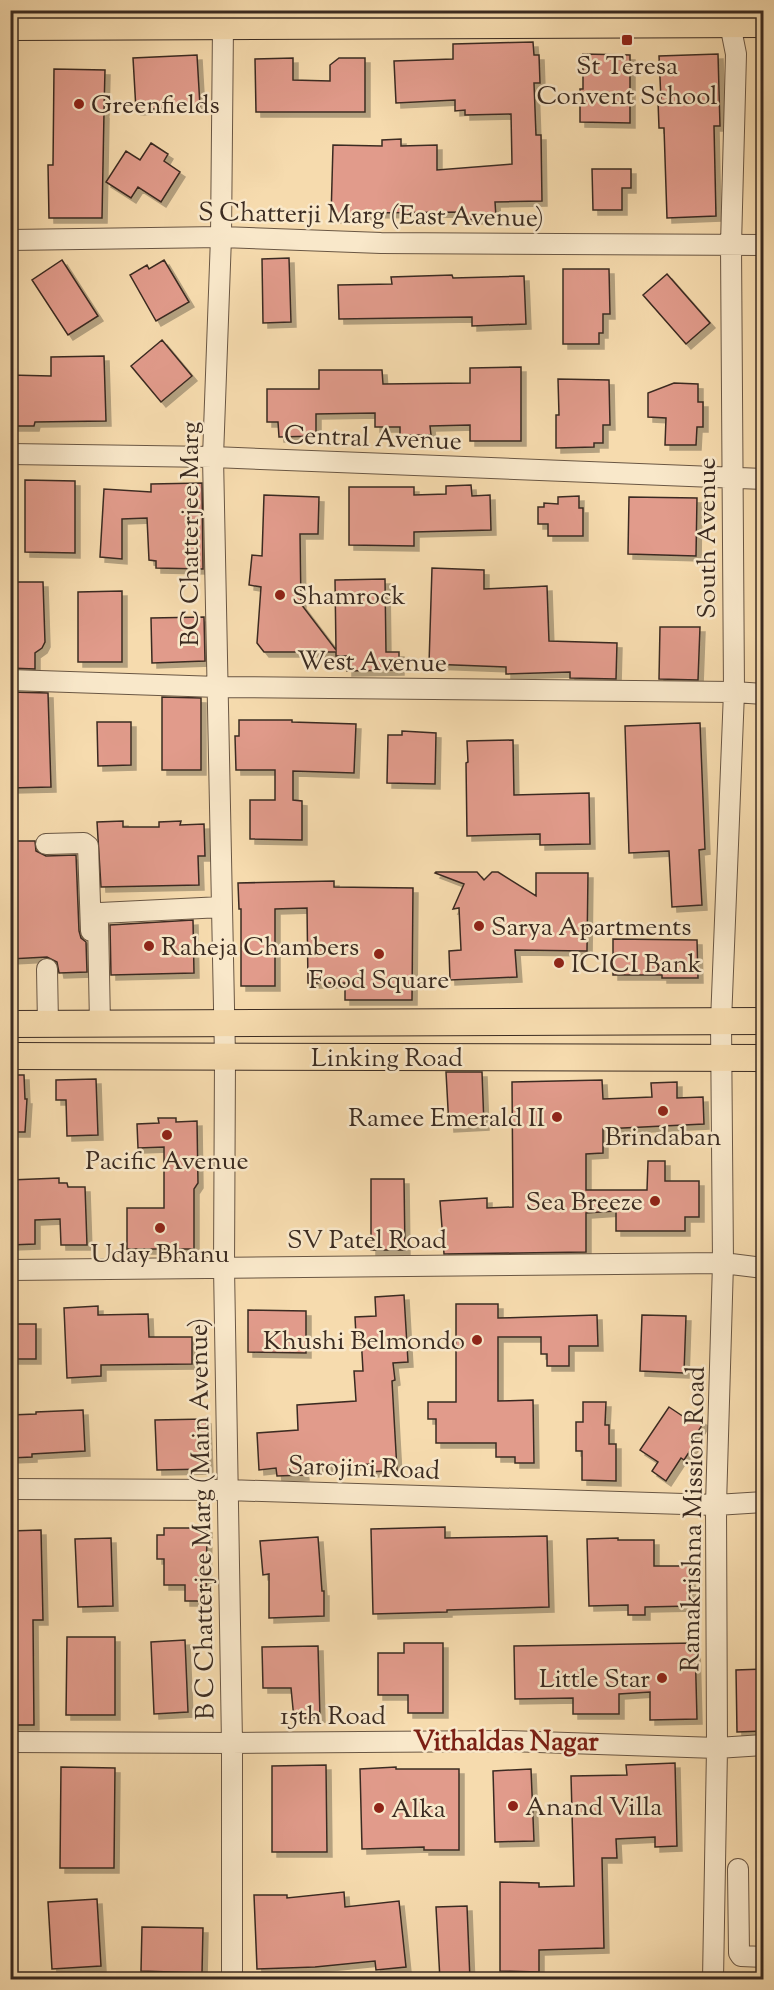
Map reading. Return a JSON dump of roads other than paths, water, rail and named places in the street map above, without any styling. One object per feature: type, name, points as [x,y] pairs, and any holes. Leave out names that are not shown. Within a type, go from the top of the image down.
[{"type":"main road","points":[[10,27],[222,18],[745,19]]},
{"type":"main road","name":"Linking Road","points":[[10,1024],[764,1022]]},
{"type":"main road","name":"Linking Road","points":[[10,1056],[764,1058]]},
{"type":"street","name":"BC Chatterjee Marg","points":[[222,18],[221,237],[213,457],[225,1057]]},
{"type":"street","name":"South Avenue","points":[[721,1058],[734,692],[731,245],[736,54],[745,19]]},
{"type":"street","name":"S Chatterji Marg (East Avenue)","points":[[10,240],[221,237],[381,243],[764,245]]},
{"type":"street","name":"Central Avenue","points":[[10,454],[213,457],[764,479]]},
{"type":"street","name":"West Avenue","points":[[10,680],[218,687],[764,694]]},
{"type":"street","points":[[46,844],[84,843],[89,849],[97,1024]]},
{"type":"street","points":[[97,1024],[98,920],[100,913],[222,907]]},
{"type":"street","points":[[47,969],[48,1024]]},
{"type":"street","name":"B C Chatterjee Marg (Main Avenue)","points":[[225,1057],[224,1267],[232,1743],[232,1980]]},
{"type":"street","name":"Ramakrishna Mission Road","points":[[713,1980],[717,1748],[716,1505],[723,1263],[721,1058]]},
{"type":"street","name":"SV Patel Road","points":[[10,1270],[723,1263],[764,1268]]},
{"type":"street","name":"Sarojini Road","points":[[10,1489],[227,1490],[716,1505],[764,1502]]},
{"type":"street","name":"15th Road","points":[[10,1742],[506,1741],[717,1748],[764,1745]]},
{"type":"street","points":[[715,1870],[741,1869],[739,1953],[741,1956],[764,1957]]},
{"type":"street","points":[[714,1935],[741,1932]]},
{"type":"place","name":"St Teresa Convent School","points":[[627,40]]},
{"type":"place","name":"Greenfields","points":[[79,104]]},
{"type":"place","name":"Shamrock","points":[[280,595]]},
{"type":"place","name":"Sarya Apartments","points":[[479,926]]},
{"type":"place","name":"Raheja Chambers","points":[[149,946]]},
{"type":"place","name":"Food Square","points":[[379,954]]},
{"type":"place","name":"ICICI Bank","points":[[559,963]]},
{"type":"place","name":"Brindaban","points":[[663,1111]]},
{"type":"place","name":"Ramee Emerald II","points":[[557,1117]]},
{"type":"place","name":"Pacific Avenue","points":[[167,1135]]},
{"type":"place","name":"Sea Breeze","points":[[655,1201]]},
{"type":"place","name":"Uday Bhanu","points":[[160,1228]]},
{"type":"place","name":"Khushi Belmondo","points":[[477,1340]]},
{"type":"place","name":"Little Star","points":[[662,1678]]},
{"type":"place","name":"Anand Villa","points":[[513,1806]]},
{"type":"place","name":"Alka","points":[[379,1808]]},
{"type":"district","name":"Vithaldas Nagar","points":[[506,1741]]}]
